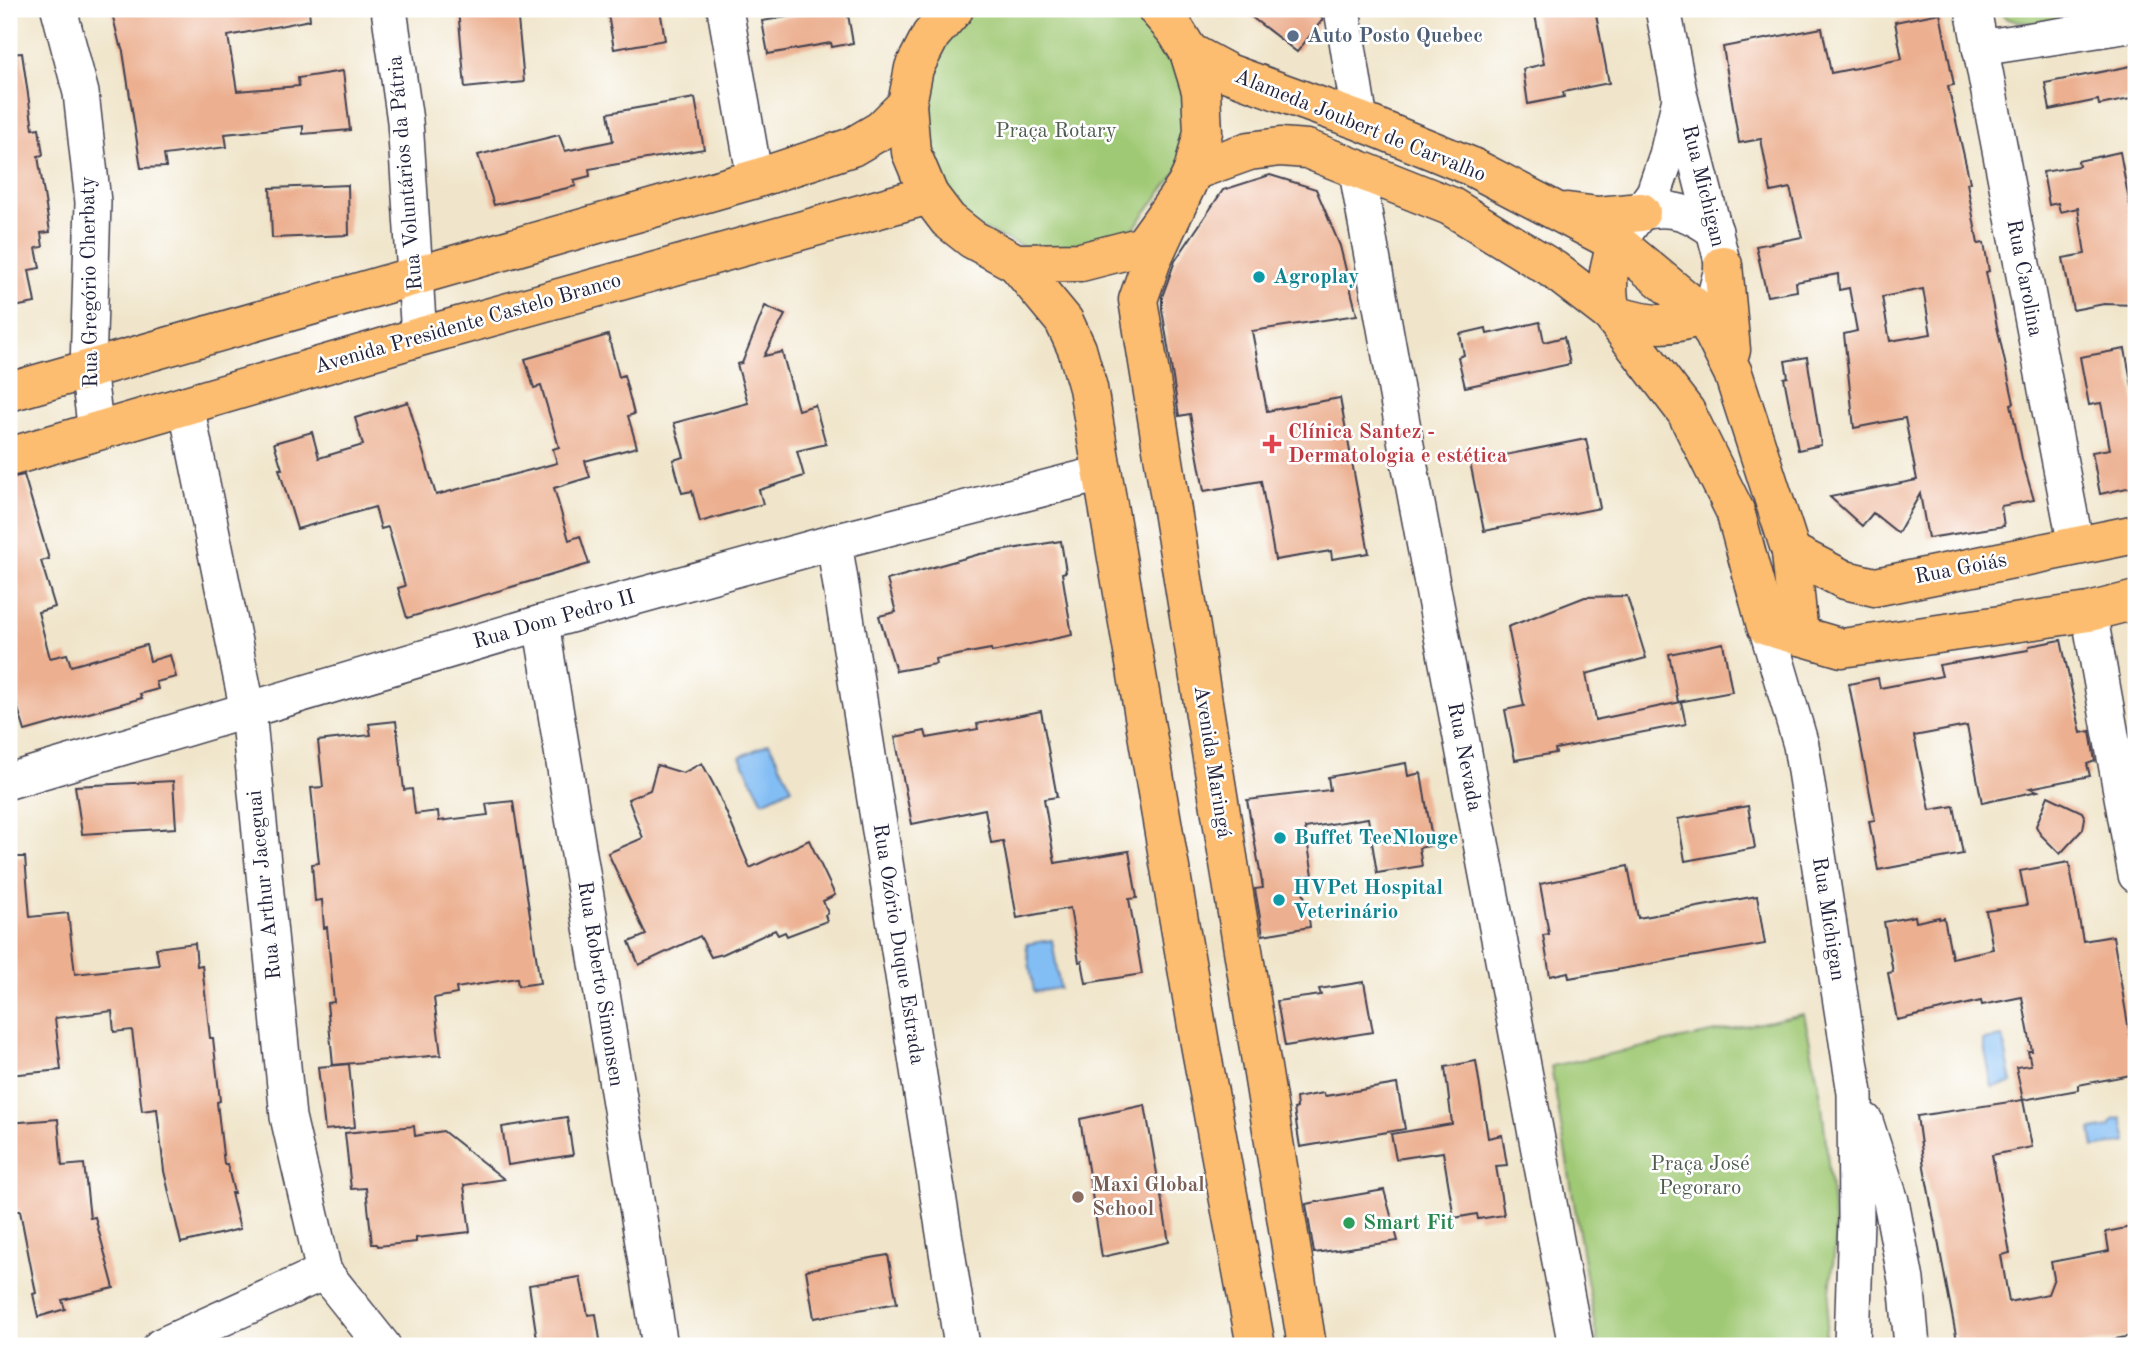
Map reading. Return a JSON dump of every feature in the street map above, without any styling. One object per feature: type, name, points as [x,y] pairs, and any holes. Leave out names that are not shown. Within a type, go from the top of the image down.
[{"type":"main road","points":[[954,9],[931,35],[915,68],[907,104],[911,152],[929,195],[948,220],[972,239],[1016,263],[1065,321],[1077,349],[1088,388],[1104,473],[1200,1044],[1256,1346]]},
{"type":"main road","points":[[1016,263],[1081,262],[1143,246],[1189,179],[1203,132],[1201,91],[1189,52],[1176,31],[1157,9]]},
{"type":"main road","name":"Alameda Joubert de Carvalho","points":[[1189,52],[1228,74],[1360,121],[1470,166],[1617,243],[1704,315],[1733,373],[1791,552],[1782,631]]},
{"type":"main road","points":[[9,391],[755,179],[852,148],[881,130],[907,104]]},
{"type":"main road","name":"Alameda Joubert de Carvalho","points":[[1189,179],[1249,151],[1280,147],[1307,149],[1450,206],[1554,270],[1611,314],[1686,412],[1735,511],[1782,631]]},
{"type":"main road","name":"Avenida Maringá","points":[[1189,179],[1153,257],[1138,300],[1307,1346]]},
{"type":"main road","name":"Avenida Presidente Castelo Branco","points":[[9,457],[419,337],[929,195]]},
{"type":"main road","points":[[1553,211],[1598,216],[1641,212]]},
{"type":"main road","points":[[1617,243],[1606,285],[1611,314],[1661,325],[1679,323],[1704,315]]},
{"type":"main road","points":[[1719,248],[1733,373]]},
{"type":"main road","name":"Rua Goiás","points":[[1791,552],[1845,580],[1875,587],[2136,534]]},
{"type":"main road","points":[[1782,631],[1842,648],[2089,612],[2136,600]]},
{"type":"street","name":"Rua Gregório Cherbaty","points":[[59,9],[81,93],[93,202],[88,369],[96,432]]},
{"type":"street","name":"Rua Voluntários da Pátria","points":[[389,9],[405,121],[419,337]]},
{"type":"street","points":[[725,9],[755,179]]},
{"type":"street","points":[[1342,9],[1360,121]]},
{"type":"street","name":"Rua Michigan","points":[[1663,9],[1680,97],[1719,248],[1717,290],[1704,315]]},
{"type":"street","name":"Rua Carolina","points":[[1973,9],[2076,546]]},
{"type":"street","points":[[1980,48],[2136,24]]},
{"type":"street","name":"Rua Michigan","points":[[1617,243],[1654,193],[1667,155],[1680,97]]},
{"type":"street","name":"Rua Nevada","points":[[1356,167],[1576,1346]]},
{"type":"street","points":[[1641,212],[1674,210],[1695,216],[1719,248]]},
{"type":"street","name":"Rua Arthur Jaceguai","points":[[186,405],[247,711],[288,1117],[324,1272],[383,1346]]},
{"type":"street","name":"Rua Dom Pedro II","points":[[9,780],[541,623],[834,542],[1104,473]]},
{"type":"street","name":"Rua Ozório Duque Estrada","points":[[834,542],[962,1346]]},
{"type":"street","points":[[2089,612],[2136,875]]},
{"type":"street","name":"Rua Roberto Simonsen","points":[[541,623],[660,1346]]},
{"type":"street","name":"Rua Michigan","points":[[1782,631],[1803,708],[1801,746],[1855,1093],[1856,1219],[1852,1346]]},
{"type":"street","name":"Rua Michigan","points":[[1855,1093],[1891,1201],[1906,1280],[1912,1346]]},
{"type":"street","points":[[161,1346],[324,1272]]},
{"type":"green space","name":"Praça Rotary","points":[[977,9],[1133,9],[1160,32],[1183,71],[1185,161],[1130,233],[1043,255],[962,220],[919,144],[932,58],[958,22]]},
{"type":"green space","points":[[1997,9],[2128,9],[2032,24],[2007,19]]},
{"type":"green space","name":"Praça José Pegoraro","points":[[1804,1014],[1821,1096],[1836,1237],[1824,1346],[1598,1346],[1551,1066]]},
{"type":"water","points":[[769,743],[792,788],[763,802],[740,757]]},
{"type":"water","points":[[1052,940],[1060,988],[1034,992],[1026,944]]},
{"type":"water","points":[[2003,1037],[2012,1083],[1992,1087],[1983,1040]]},
{"type":"water","points":[[2122,1118],[2127,1142],[2094,1148],[2091,1130],[2110,1127],[2113,1120]]},
{"type":"building","points":[[111,9],[309,9],[310,20],[228,36],[237,91],[299,86],[298,78],[343,71],[350,130],[303,134],[303,126],[225,134],[227,147],[164,155],[166,167],[141,168],[122,45],[120,46]]},
{"type":"building","points":[[458,9],[517,9],[524,82],[465,88]]},
{"type":"building","points":[[607,9],[660,9],[665,40],[614,49]]},
{"type":"building","points":[[847,9],[853,43],[832,47],[831,43],[768,54],[762,21]]},
{"type":"building","name":"Auto Posto Quebec","points":[[1241,9],[1311,9],[1323,19],[1297,52]]},
{"type":"building","points":[[1534,9],[1595,9],[1609,83],[1563,92],[1564,97],[1528,104],[1523,69],[1544,64]]},
{"type":"building","points":[[1940,13],[1954,85],[1948,86],[1970,182],[1967,183],[1978,244],[1984,243],[1989,271],[1986,272],[2014,403],[2011,404],[2022,459],[2034,500],[2001,506],[2004,526],[1928,538],[1920,494],[1898,533],[1873,513],[1862,526],[1830,497],[1917,480],[1905,418],[1854,428],[1844,334],[1857,331],[1849,288],[1839,290],[1838,274],[1796,282],[1797,291],[1767,296],[1756,246],[1802,237],[1790,188],[1771,192],[1761,139],[1739,143],[1723,47],[1822,28],[1831,73],[1902,59],[1895,22]],"holes":[[[1923,289],[1931,334],[1890,341],[1882,297]]]},
{"type":"building","points":[[22,53],[33,129],[39,128],[43,155],[38,156],[50,232],[41,233],[43,247],[36,248],[40,268],[29,270],[35,303],[9,308],[9,54]]},
{"type":"building","points":[[2136,65],[2136,98],[2099,105],[2098,100],[2050,110],[2045,83]]},
{"type":"building","points":[[695,98],[704,149],[589,169],[590,176],[574,180],[576,186],[494,205],[478,155],[559,135],[565,151],[613,141],[608,113]]},
{"type":"building","points":[[2120,152],[2136,239],[2136,305],[2104,304],[2073,310],[2063,258],[2085,254],[2078,208],[2060,212],[2058,203],[2049,205],[2043,172],[2079,166],[2078,161]]},
{"type":"building","points":[[1270,175],[1316,189],[1340,246],[1357,315],[1252,331],[1267,411],[1340,398],[1369,553],[1332,559],[1331,551],[1275,560],[1261,481],[1204,491],[1190,414],[1179,416],[1162,309],[1162,297],[1175,261],[1223,190]]},
{"type":"building","points":[[348,185],[349,235],[272,238],[270,188]]},
{"type":"building","points":[[765,306],[785,315],[764,356],[782,352],[798,410],[815,405],[826,444],[797,451],[804,476],[759,490],[763,504],[700,522],[692,491],[682,493],[673,460],[684,457],[674,423],[748,403],[737,364],[742,363]]},
{"type":"building","points":[[1540,322],[1544,342],[1564,337],[1570,364],[1465,387],[1458,357],[1464,355],[1460,334],[1486,328],[1487,334]]},
{"type":"building","points":[[608,335],[619,377],[624,375],[634,414],[628,416],[637,447],[585,461],[590,477],[554,488],[569,540],[580,536],[589,564],[407,618],[398,588],[405,586],[388,527],[381,529],[375,507],[297,529],[274,443],[312,432],[319,458],[363,445],[355,418],[408,402],[436,495],[557,463],[553,449],[559,447],[541,386],[534,388],[525,359]]},
{"type":"building","points":[[2125,349],[2136,407],[2136,486],[2100,494],[2092,452],[2110,449],[2101,403],[2089,405],[2080,357]]},
{"type":"building","points":[[1807,357],[1821,445],[1798,450],[1784,378],[1788,377],[1785,361]]},
{"type":"building","points":[[1586,439],[1600,508],[1484,531],[1470,462]]},
{"type":"building","points":[[24,475],[49,559],[41,561],[55,607],[38,612],[50,658],[67,654],[71,666],[146,645],[150,661],[170,655],[176,677],[156,682],[158,689],[140,694],[142,698],[25,731],[9,679],[9,478]]},
{"type":"building","points":[[1061,541],[1066,572],[1062,573],[1072,635],[992,652],[991,649],[935,659],[936,664],[896,671],[879,616],[896,612],[887,580],[980,554]]},
{"type":"building","points":[[1627,596],[1646,658],[1586,674],[1595,720],[1681,702],[1686,724],[1555,749],[1556,753],[1515,760],[1505,710],[1524,706],[1508,627],[1585,597]]},
{"type":"building","points":[[2061,640],[2081,733],[2090,731],[2095,761],[2087,764],[2090,776],[2030,788],[2038,791],[1982,803],[1967,726],[1914,736],[1930,810],[1954,806],[1963,854],[1878,870],[1869,821],[1875,820],[1849,684],[1878,678],[1880,688],[1942,676],[1939,665],[2028,650],[2029,646]]},
{"type":"building","points":[[1723,643],[1732,692],[1678,702],[1669,654]]},
{"type":"building","points":[[1041,711],[1057,797],[1044,799],[1055,863],[1129,851],[1137,898],[1129,899],[1142,974],[1086,983],[1082,961],[1079,962],[1070,908],[1017,918],[1003,841],[991,843],[985,809],[912,824],[895,737],[925,731],[927,738],[978,729],[977,724]]},
{"type":"building","points":[[396,721],[404,790],[412,789],[415,814],[438,811],[439,821],[488,815],[486,804],[513,801],[540,983],[518,986],[517,978],[456,988],[457,994],[434,998],[441,1055],[333,1065],[327,1003],[334,1002],[327,927],[324,928],[322,900],[315,901],[312,864],[319,863],[311,788],[323,787],[318,741],[371,735],[369,724]]},
{"type":"building","points":[[702,763],[750,868],[809,840],[835,895],[823,901],[828,913],[825,915],[827,921],[787,936],[785,932],[778,935],[775,930],[711,957],[700,936],[639,965],[629,942],[646,935],[608,853],[643,838],[628,799],[650,790],[657,765],[683,773]]},
{"type":"building","points":[[1406,763],[1408,776],[1421,773],[1433,845],[1419,848],[1422,866],[1377,873],[1368,818],[1305,828],[1313,875],[1299,877],[1310,927],[1263,935],[1255,889],[1263,888],[1247,800],[1330,790],[1328,777]]},
{"type":"building","points":[[173,781],[176,828],[82,834],[75,786]]},
{"type":"building","points":[[2048,796],[2082,812],[2085,818],[2083,829],[2060,854],[2040,834],[2036,826]]},
{"type":"building","points":[[1748,806],[1755,848],[1685,861],[1678,819]]},
{"type":"building","points":[[9,857],[25,857],[30,917],[68,913],[75,974],[159,965],[156,948],[195,943],[197,966],[202,965],[210,1038],[213,1038],[224,1164],[227,1164],[240,1229],[181,1243],[164,1171],[157,1109],[142,1111],[132,1030],[114,1032],[112,1011],[55,1018],[61,1070],[9,1075]]},
{"type":"building","points":[[2069,862],[2083,941],[2113,936],[2133,1054],[2136,1053],[2136,1074],[2078,1085],[2078,1090],[2023,1100],[2016,1067],[2031,1065],[2028,1051],[2032,1051],[2022,997],[1982,1005],[1981,1001],[1897,1020],[1888,973],[1893,972],[1884,922],[1915,916],[1916,922],[1944,918],[1952,958],[1993,949],[1986,911],[2027,905],[2020,871]]},
{"type":"building","points":[[1628,866],[1638,918],[1757,896],[1765,944],[1569,978],[1568,972],[1550,976],[1543,935],[1549,934],[1540,884]]},
{"type":"building","points":[[1364,982],[1373,1032],[1285,1046],[1277,1001],[1321,995],[1319,989]]},
{"type":"building","points":[[1476,1061],[1488,1138],[1502,1135],[1507,1165],[1496,1166],[1504,1215],[1478,1219],[1477,1214],[1454,1218],[1443,1152],[1396,1159],[1391,1134],[1452,1124],[1445,1067]]},
{"type":"building","points":[[349,1064],[355,1127],[325,1130],[318,1067]]},
{"type":"building","points":[[1397,1084],[1405,1129],[1300,1147],[1294,1109],[1297,1108],[1296,1098]]},
{"type":"building","points":[[2023,1100],[2032,1147],[1992,1155],[2010,1253],[2001,1255],[2009,1302],[2048,1294],[2054,1278],[2051,1262],[2109,1251],[2106,1232],[2136,1226],[2136,1335],[2080,1346],[1958,1346],[1917,1116]]},
{"type":"building","points":[[1145,1105],[1169,1242],[1102,1257],[1080,1119]]},
{"type":"building","points":[[567,1117],[573,1155],[508,1165],[502,1127]]},
{"type":"building","points":[[58,1119],[62,1166],[84,1164],[90,1218],[95,1217],[114,1288],[62,1300],[65,1309],[38,1317],[20,1211],[16,1211],[9,1172],[9,1123]]},
{"type":"building","points":[[414,1126],[415,1136],[443,1131],[504,1179],[464,1185],[470,1232],[416,1238],[416,1242],[378,1246],[372,1244],[366,1188],[351,1189],[345,1133]]},
{"type":"building","name":"Smart Fit","points":[[1384,1190],[1398,1241],[1314,1253],[1306,1204]]},
{"type":"building","points":[[888,1255],[897,1303],[814,1318],[806,1270]]},
{"type":"building","points":[[580,1277],[588,1315],[596,1314],[601,1346],[538,1346],[529,1285]]},
{"type":"place","name":"Auto Posto Quebec","points":[[1293,36]]},
{"type":"place","name":"Agroplay","points":[[1259,277]]},
{"type":"place","name":"Clínica Santez - Dermatologia e estética","points":[[1272,444]]},
{"type":"place","name":"Buffet TeeNlouge","points":[[1280,838]]},
{"type":"place","name":"HVPet Hospital Veterinário","points":[[1279,900]]},
{"type":"place","name":"Maxi Global School","points":[[1078,1197]]},
{"type":"place","name":"Smart Fit","points":[[1349,1223]]}]
